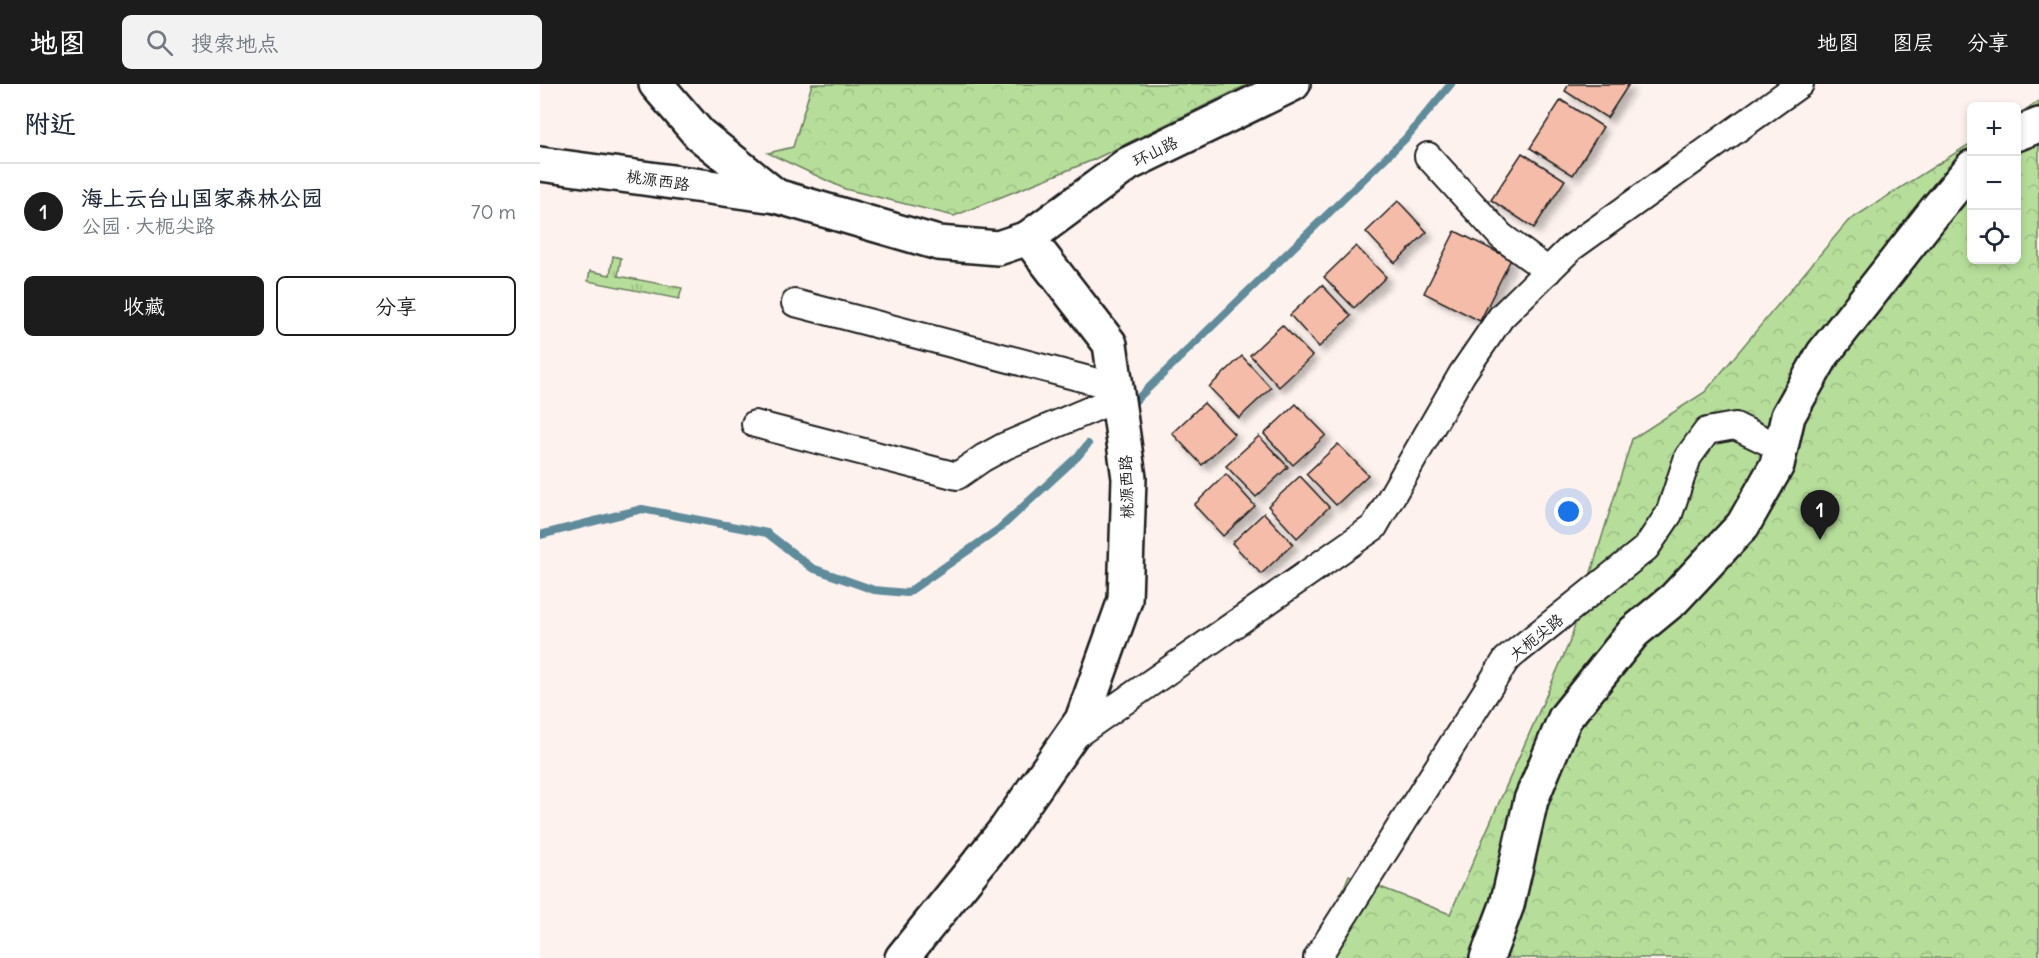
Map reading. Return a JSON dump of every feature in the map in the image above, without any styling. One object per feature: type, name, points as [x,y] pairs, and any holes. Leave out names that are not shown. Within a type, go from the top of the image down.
[{"type":"street","name":"桃源西路","points":[[656,84],[699,134],[776,196]]},
{"type":"street","name":"环山路","points":[[1028,238],[1128,164],[1293,84]]},
{"type":"street","points":[[1065,743],[1374,527],[1462,374],[1501,317],[1571,248],[1800,84]]},
{"type":"street","points":[[2021,132],[2039,125]]},
{"type":"street","points":[[1428,156],[1501,236],[1548,271]]},
{"type":"street","name":"桃源西路","points":[[540,164],[776,196],[938,243],[998,248],[1028,238],[1110,344],[1129,478],[1125,600],[1082,720],[1006,829],[902,958]]},
{"type":"street","points":[[1487,958],[1507,905],[1532,800],[1565,718],[1634,632],[1674,599],[1743,525],[1777,465],[1788,416],[1823,354],[1967,172]]},
{"type":"street","points":[[795,303],[1117,393]]},
{"type":"street","points":[[755,424],[957,476],[982,458],[1005,446],[1117,393]]},
{"type":"street","name":"大枙尖路","points":[[1317,958],[1506,660],[1646,548],[1669,514],[1688,457],[1707,431],[1735,426],[1781,448]]},
{"type":"green space","points":[[812,84],[1249,84],[1093,160],[954,216],[845,189],[768,153],[793,147]]},
{"type":"green space","points":[[2039,101],[2039,958],[1316,958],[1349,875],[1450,914],[1570,641],[1632,439],[1705,392],[1848,221],[1967,146],[1967,264],[2021,264],[2021,112]]},
{"type":"green space","points":[[613,256],[621,258],[618,276],[682,288],[679,299],[588,281],[590,271],[610,275]]},
{"type":"building","points":[[1569,84],[1629,84],[1607,118],[1565,91]]},
{"type":"building","points":[[1561,100],[1603,127],[1573,175],[1530,148]]},
{"type":"building","points":[[1522,153],[1565,180],[1534,228],[1491,200]]},
{"type":"building","points":[[1398,201],[1427,232],[1395,263],[1366,232]]},
{"type":"building","points":[[1455,231],[1511,259],[1480,321],[1424,293]]},
{"type":"building","points":[[1356,246],[1386,277],[1354,308],[1324,277]]},
{"type":"building","points":[[1322,285],[1351,316],[1319,347],[1290,315]]},
{"type":"building","points":[[1282,325],[1312,356],[1279,387],[1250,355]]},
{"type":"building","points":[[1242,356],[1271,388],[1239,418],[1209,387]]},
{"type":"building","points":[[1204,403],[1234,434],[1202,465],[1172,433]]},
{"type":"building","points":[[1296,404],[1326,435],[1293,465],[1264,434]]},
{"type":"building","points":[[1259,436],[1288,467],[1256,497],[1226,466]]},
{"type":"building","points":[[1338,444],[1368,475],[1336,505],[1306,474]]},
{"type":"building","points":[[1226,474],[1255,506],[1223,536],[1194,505]]},
{"type":"building","points":[[1300,476],[1329,507],[1297,538],[1268,506]]},
{"type":"building","points":[[1264,513],[1293,544],[1261,574],[1232,543]]},
{"type":"waterway","points":[[1132,404],[1405,139],[1451,84]]},
{"type":"waterway","points":[[540,535],[642,509],[767,533],[812,568],[874,590],[907,593],[999,529],[1088,444]]},
{"type":"place","name":"海上云台山国家森林公园","points":[[1820,540]]}]
